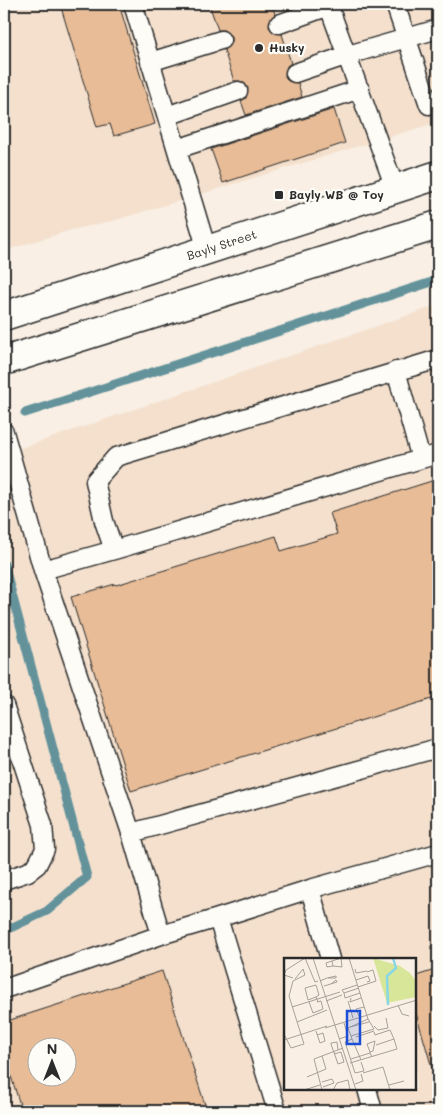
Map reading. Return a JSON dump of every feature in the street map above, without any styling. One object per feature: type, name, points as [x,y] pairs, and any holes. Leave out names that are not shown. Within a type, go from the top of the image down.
[{"type":"main road","name":"Bayly Street","points":[[4,316],[438,174]]},
{"type":"main road","points":[[4,361],[438,225]]},
{"type":"lane","points":[[133,4],[207,250]]},
{"type":"lane","points":[[395,4],[429,105]]},
{"type":"lane","points":[[279,24],[329,5],[395,188]]},
{"type":"lane","points":[[295,73],[348,55],[438,30]]},
{"type":"lane","points":[[150,62],[221,40]]},
{"type":"lane","points":[[177,149],[360,89]]},
{"type":"lane","points":[[167,116],[238,91]]},
{"type":"lane","points":[[114,550],[104,521],[95,481],[116,457],[438,359]]},
{"type":"lane","points":[[396,372],[421,459]]},
{"type":"lane","points":[[4,432],[43,570],[131,833],[161,935]]},
{"type":"lane","points":[[43,570],[438,454]]},
{"type":"lane","points":[[4,705],[43,825],[45,849],[38,865],[28,872],[4,880]]},
{"type":"lane","points":[[131,833],[438,748]]},
{"type":"lane","points":[[4,989],[161,935],[310,889],[438,853]]},
{"type":"lane","points":[[310,889],[330,958]]},
{"type":"lane","points":[[218,918],[277,1111]]},
{"type":"lane","points":[[367,1090],[373,1111]]},
{"type":"shaded area","points":[[4,4],[438,4],[438,122],[116,220],[71,230],[4,251]]},
{"type":"shaded area","points":[[438,305],[438,1111],[4,1111],[4,454]]},
{"type":"building","points":[[60,4],[119,4],[155,124],[114,136],[110,124],[97,127]]},
{"type":"building","points":[[209,4],[272,4],[275,14],[271,18],[269,27],[273,32],[282,34],[291,63],[287,66],[285,76],[288,81],[298,83],[302,97],[246,115],[241,101],[246,98],[248,88],[244,83],[234,81],[224,50],[231,43],[231,36],[224,30],[218,30]]},
{"type":"building","points":[[334,109],[345,143],[223,183],[211,149]]},
{"type":"building","points":[[438,479],[438,697],[131,791],[71,597],[276,536],[281,551],[337,534],[330,513]]},
{"type":"building","points":[[438,969],[438,1067],[432,1068],[417,1016],[417,976]]},
{"type":"building","points":[[162,971],[207,1111],[22,1111],[4,1054],[4,1022]]},
{"type":"waterway","points":[[25,413],[438,280]]},
{"type":"waterway","points":[[4,564],[87,877],[47,911],[4,931]]},
{"type":"place","name":"Husky","points":[[259,48]]},
{"type":"place","name":"Bayly WB @ Toy","points":[[279,195]]}]
